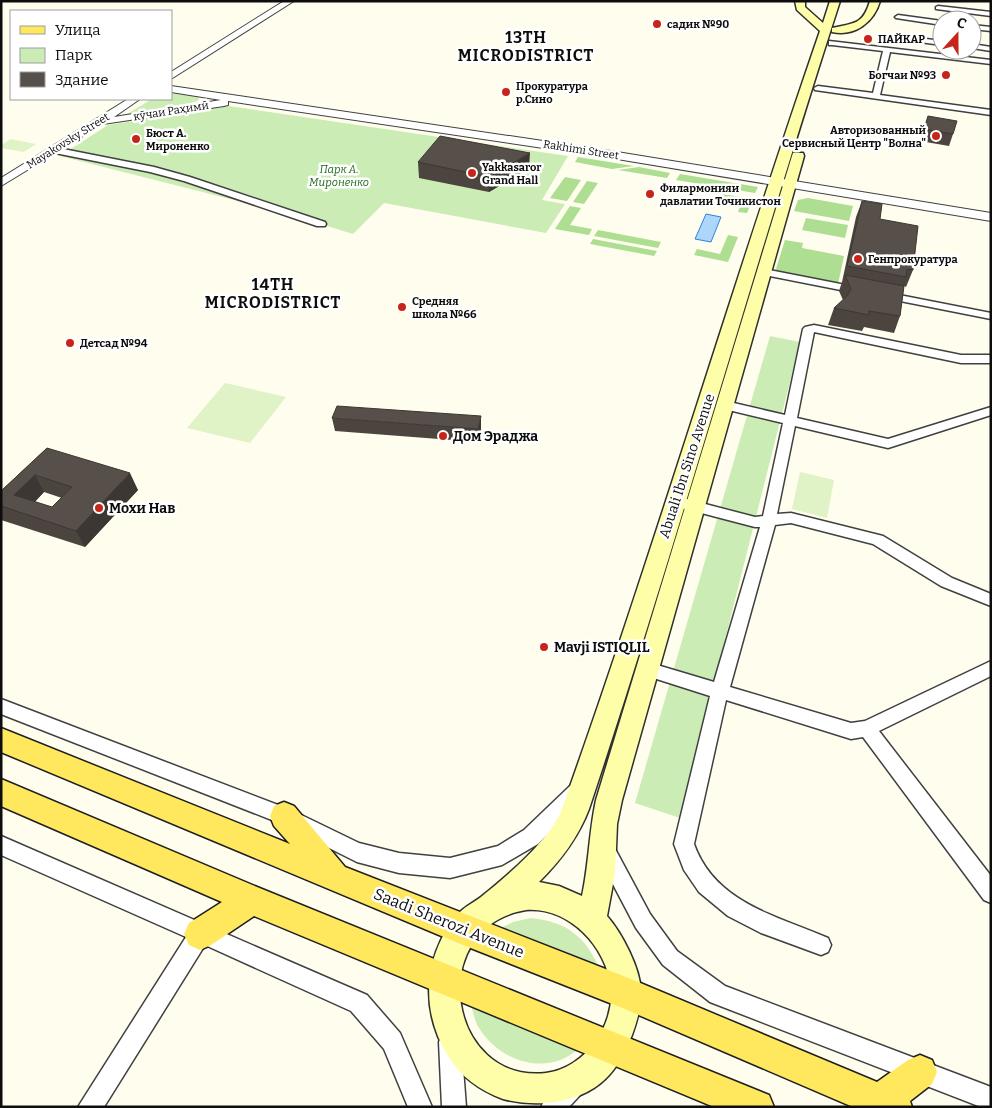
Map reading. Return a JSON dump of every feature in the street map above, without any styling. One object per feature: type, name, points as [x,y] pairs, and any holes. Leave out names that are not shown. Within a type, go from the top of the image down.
[{"type":"main road","points":[[800,5],[836,19],[861,25],[869,19],[875,1]]},
{"type":"main road","points":[[800,5],[836,19],[869,19]]},
{"type":"main road","name":"Abuali Ibn Sino Avenue","points":[[592,919],[601,873],[604,824],[609,800],[764,272],[783,182],[818,88],[836,19]]},
{"type":"main road","name":"Abuali Ibn Sino Avenue","points":[[494,905],[549,850],[566,829],[584,785],[675,501],[836,19]]},
{"type":"main road","name":"Saadi Sherozi Avenue","points":[[1,740],[464,930],[626,993],[888,1104]]},
{"type":"main road","points":[[1,792],[252,900],[611,1045],[757,1107]]},
{"type":"main road","points":[[284,816],[335,877]]},
{"type":"main road","points":[[544,896],[569,904],[592,919],[609,941],[621,969],[626,993],[619,1028],[600,1063],[583,1076],[555,1089],[522,1090],[491,1078],[465,1055],[448,1025],[444,1006],[445,978],[450,955],[464,930],[472,920],[494,905],[519,897],[544,896]]},
{"type":"main road","points":[[200,934],[252,900]]},
{"type":"main road","points":[[888,1104],[920,1072]]},
{"type":"street","points":[[172,75],[290,1]]},
{"type":"street","points":[[938,8],[991,14]]},
{"type":"street","points":[[898,18],[932,22]]},
{"type":"street","points":[[836,19],[887,50],[991,62]]},
{"type":"street","points":[[897,37],[932,42]]},
{"type":"street","points":[[876,96],[887,50]]},
{"type":"street","points":[[818,88],[991,113]]},
{"type":"street","name":"Rakhimi Street","points":[[172,89],[621,155],[991,216]]},
{"type":"street","points":[[186,109],[201,100],[204,94]]},
{"type":"street","name":"Mayakovsky Street","points":[[1,183],[133,100]]},
{"type":"street","name":"кӯчаи Раҳимӣ","points":[[97,122],[244,100]]},
{"type":"street","points":[[54,150],[150,169],[187,179],[250,202],[321,224]]},
{"type":"street","points":[[764,272],[991,316]]},
{"type":"street","points":[[821,945],[756,922],[715,894],[693,868],[684,844],[720,691],[769,520],[809,329],[814,328],[961,359],[991,359]]},
{"type":"street","points":[[725,406],[888,444],[991,411]]},
{"type":"street","points":[[675,501],[755,522],[792,518],[867,536],[878,540],[954,587],[969,594],[991,600]]},
{"type":"street","points":[[647,669],[851,731],[867,729],[991,668]]},
{"type":"street","points":[[1,706],[284,816],[357,852],[400,862],[450,868],[502,855],[530,837],[584,785]]},
{"type":"street","points":[[867,729],[991,892]]},
{"type":"street","points":[[1,845],[359,1003],[392,1041],[420,1107]]},
{"type":"street","points":[[604,848],[644,922],[670,958],[718,994],[991,1099]]},
{"type":"street","points":[[90,1107],[200,934]]},
{"type":"street","points":[[448,1025],[454,1107]]},
{"type":"street","points":[[553,1107],[583,1076]]},
{"type":"green space","points":[[172,93],[198,97],[199,100],[187,105],[127,114],[150,100],[172,100]]},
{"type":"green space","name":"Парк А. Мироненко","points":[[229,106],[568,156],[542,200],[565,204],[546,233],[384,203],[353,234],[282,212],[60,156],[108,125]]},
{"type":"green space","points":[[11,139],[36,144],[24,152],[1,148],[1,145]]},
{"type":"green space","points":[[578,157],[634,166],[612,169],[575,162]]},
{"type":"green space","points":[[639,167],[670,173],[667,178],[618,170]]},
{"type":"green space","points":[[680,174],[758,187],[755,193],[676,180]]},
{"type":"green space","points":[[565,177],[581,180],[567,201],[550,198]]},
{"type":"green space","points":[[587,181],[598,183],[584,204],[573,202]]},
{"type":"green space","points":[[722,194],[753,199],[747,213],[738,212],[741,203],[720,199]]},
{"type":"green space","points":[[808,198],[853,206],[849,221],[794,211],[798,200]]},
{"type":"green space","points":[[570,206],[581,208],[570,225],[592,229],[589,235],[555,229]]},
{"type":"green space","points":[[806,218],[848,225],[845,238],[802,230]]},
{"type":"green space","points":[[598,230],[661,242],[658,248],[594,236]]},
{"type":"green space","points":[[728,235],[738,237],[728,262],[694,255],[697,249],[720,254]]},
{"type":"green space","points":[[593,239],[657,251],[654,256],[590,244]]},
{"type":"green space","points":[[785,240],[803,243],[802,248],[844,256],[838,284],[775,272]]},
{"type":"green space","points":[[770,336],[800,342],[680,818],[635,803]]},
{"type":"green space","points":[[225,383],[286,397],[250,443],[187,428]]},
{"type":"green space","points":[[800,472],[834,480],[827,518],[792,509]]},
{"type":"green space","points":[[531,918],[555,923],[574,933],[589,949],[601,972],[497,930],[513,922]]},
{"type":"green space","points":[[470,1002],[581,1047],[567,1057],[553,1062],[540,1064],[516,1059],[495,1047],[486,1038],[477,1025]]},
{"type":"water","points":[[706,214],[721,217],[711,242],[695,239]]},
{"type":"building","points":[[928,116],[957,121],[953,134],[924,129]]},
{"type":"building","points":[[440,136],[530,153],[489,177],[418,162]]},
{"type":"building","points":[[862,201],[882,204],[880,219],[918,226],[913,270],[907,269],[906,277],[847,266]]},
{"type":"building","points":[[845,275],[904,286],[900,316],[869,311],[869,315],[834,308],[847,296],[851,289]]},
{"type":"building","points":[[337,406],[481,416],[478,429],[332,418]]},
{"type":"building","points":[[47,448],[130,473],[76,531],[1,506],[1,491]],"holes":[[[35,475],[72,487],[52,507],[14,495]]]},
{"type":"place","name":"садик №90","points":[[657,24]]},
{"type":"place","name":"ПАЙКАР","points":[[868,39]]},
{"type":"place","name":"Богчаи №93","points":[[946,75]]},
{"type":"place","name":"Прокуратура р.Сино","points":[[506,92]]},
{"type":"place","name":"Авторизованный Сервисный Центр \"Волна\"","points":[[936,136]]},
{"type":"place","name":"Бюст А. Мироненко","points":[[136,139]]},
{"type":"place","name":"Yakkasaror Grand Hall","points":[[472,173]]},
{"type":"place","name":"Филармонияи давлатии Точикистон","points":[[650,194]]},
{"type":"place","name":"Генпрокуратура","points":[[858,259]]},
{"type":"place","name":"Средняя школа №66","points":[[402,307]]},
{"type":"place","name":"Детсад №94","points":[[70,343]]},
{"type":"place","name":"Дом Эраджа","points":[[443,436]]},
{"type":"place","name":"Мохи Нав","points":[[99,508]]},
{"type":"place","name":"Mavji ISTIQLIL","points":[[544,647]]},
{"type":"district","name":"13TH MICRODISTRICT","points":[[526,46]]},
{"type":"district","name":"14TH MICRODISTRICT","points":[[273,293]]}]
